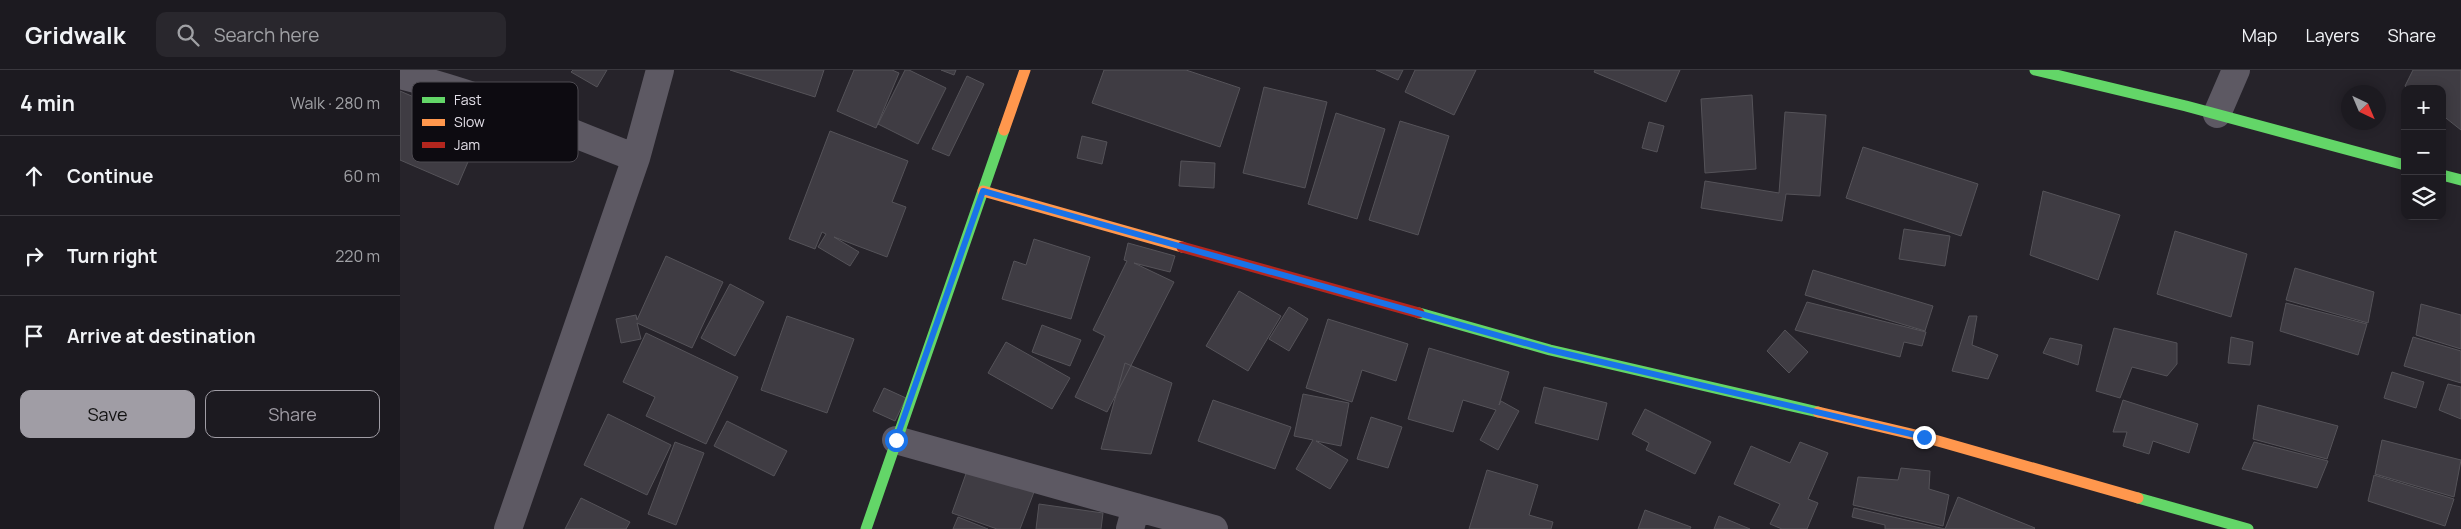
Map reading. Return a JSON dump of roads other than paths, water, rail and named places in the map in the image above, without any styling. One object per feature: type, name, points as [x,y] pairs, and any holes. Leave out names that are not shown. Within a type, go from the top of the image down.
[{"type":"street","points":[[508,529],[636,158],[660,70]]},
{"type":"street","points":[[866,529],[1026,70]]},
{"type":"street","points":[[2035,70],[2216,114],[2401,164]]},
{"type":"street","points":[[2216,114],[2236,70]]},
{"type":"street","points":[[400,75],[429,82]]},
{"type":"street","points":[[578,136],[636,158]]},
{"type":"street","points":[[2446,176],[2461,180]]},
{"type":"street","points":[[983,191],[1550,350],[1924,437],[2248,529]]},
{"type":"street","points":[[896,440],[1133,518],[1214,529]]}]
